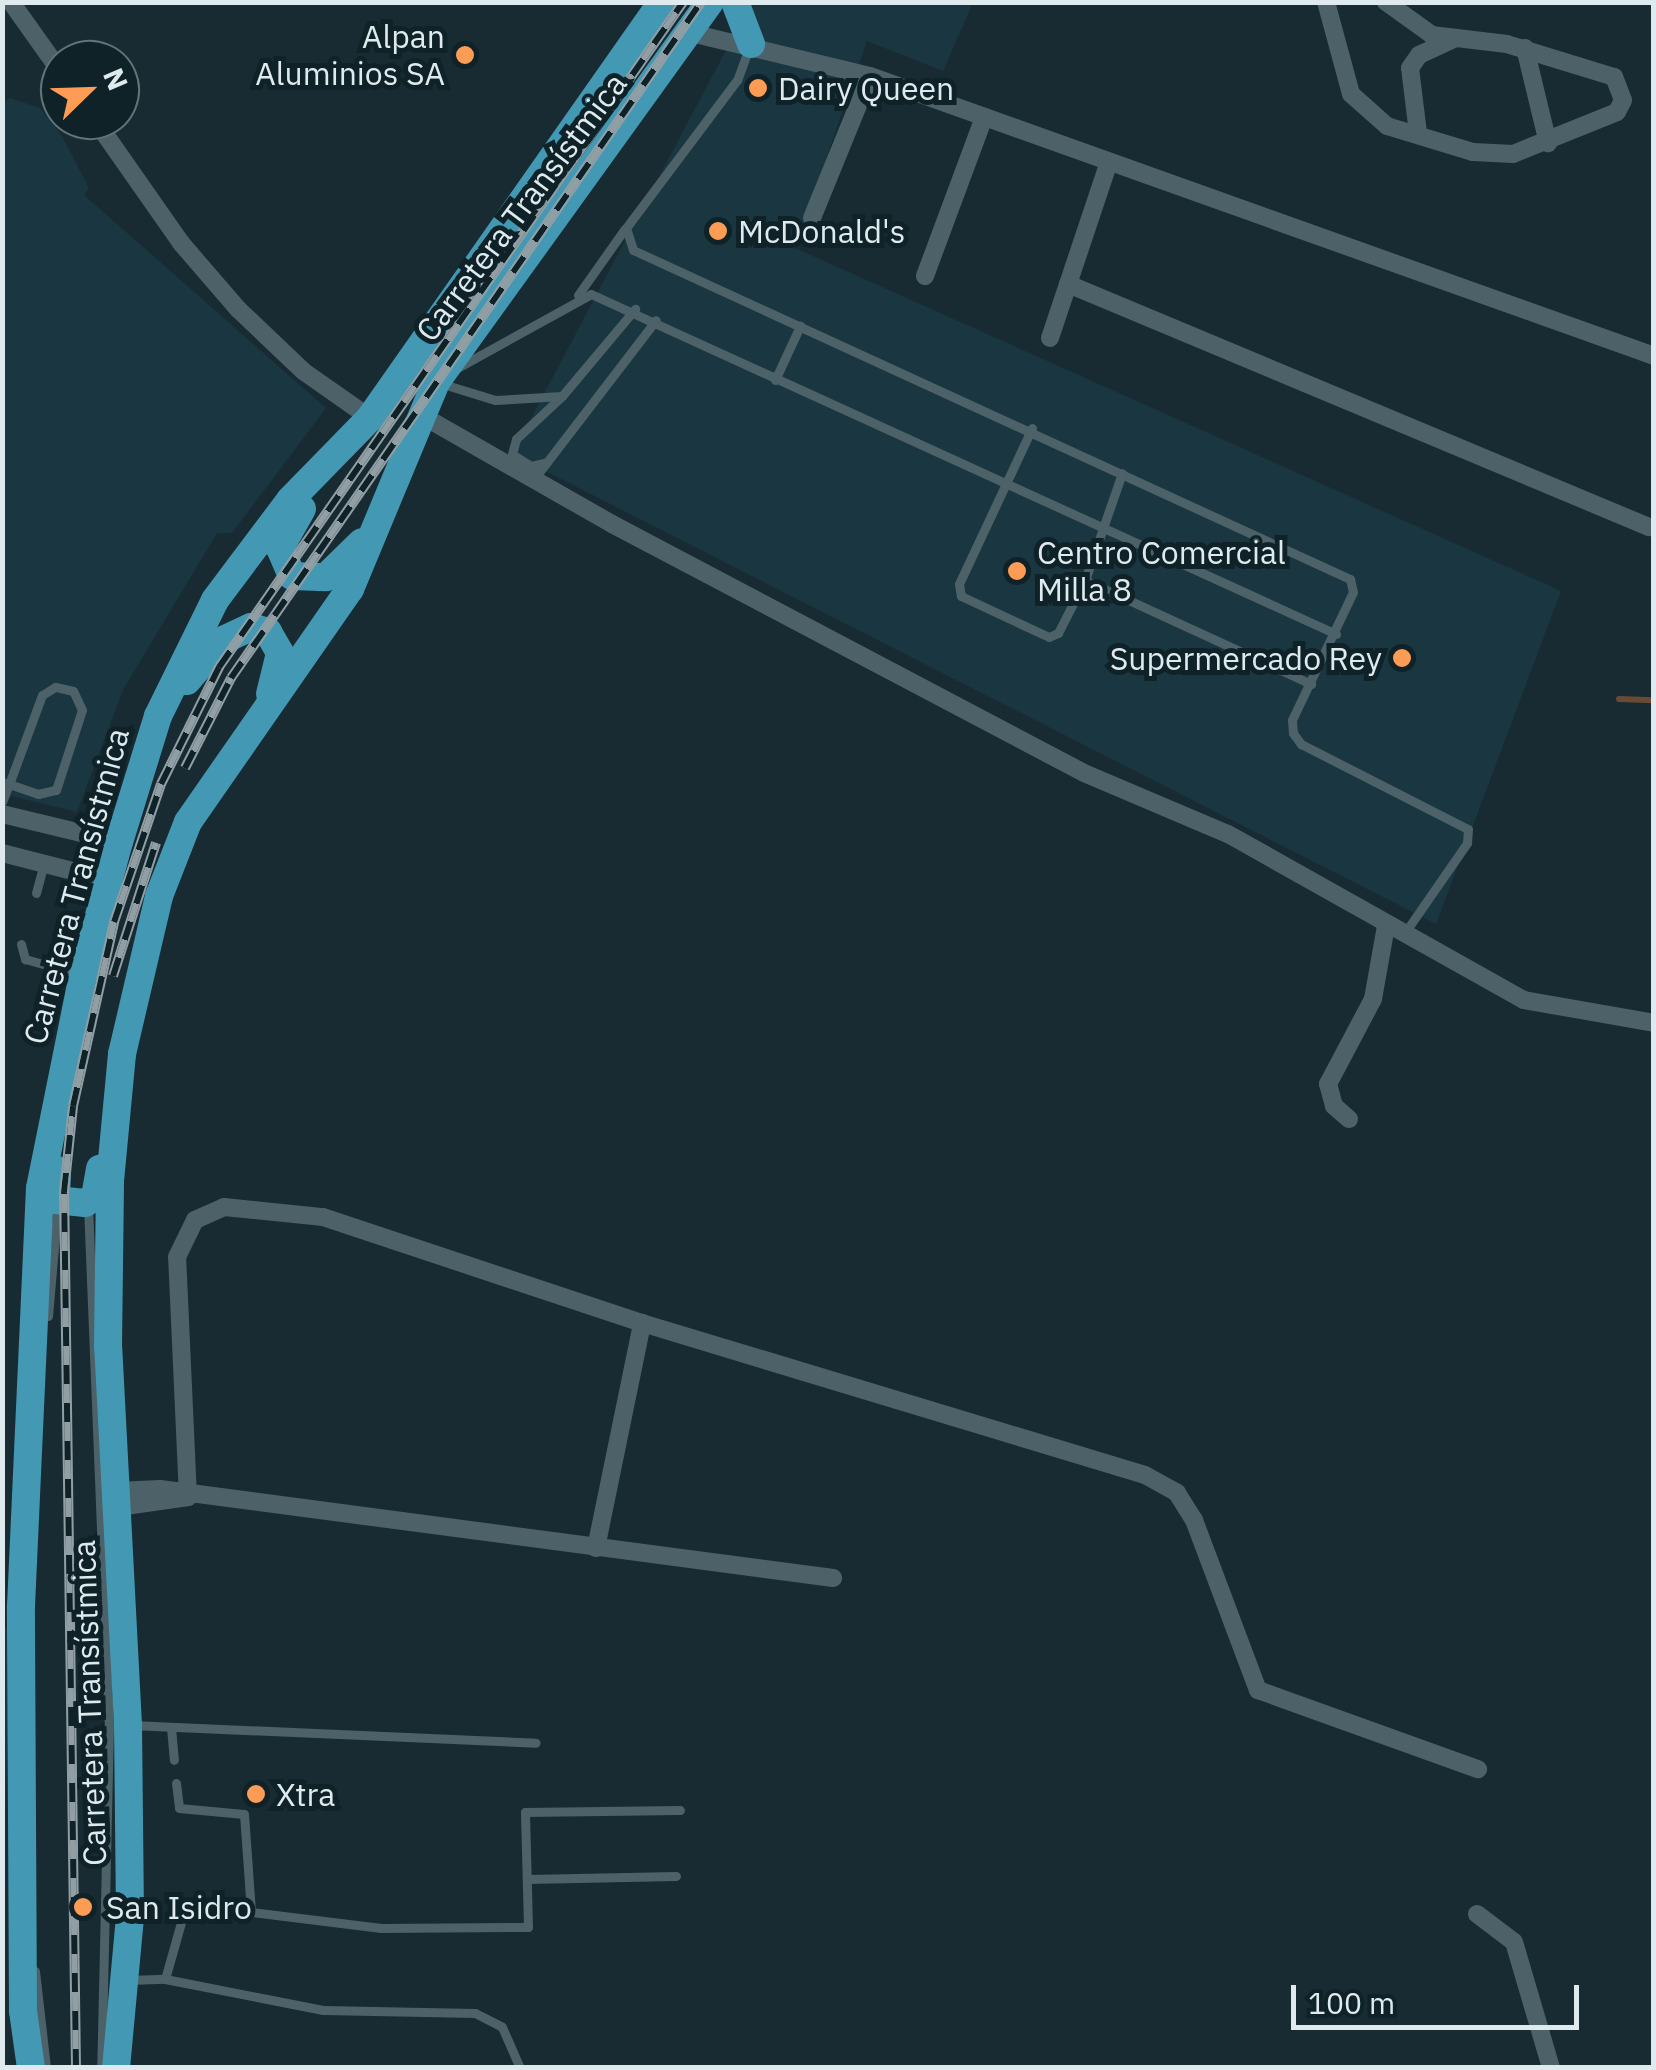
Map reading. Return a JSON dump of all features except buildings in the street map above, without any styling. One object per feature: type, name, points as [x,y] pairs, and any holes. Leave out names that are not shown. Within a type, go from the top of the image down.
[{"type":"main road","name":"Carretera Transístmica","points":[[31,2068],[12,1856],[12,1606],[40,1188],[83,975],[119,842],[158,716],[243,560],[370,418],[662,2]]},
{"type":"main road","name":"Carretera Transístmica","points":[[116,2068],[126,1980],[128,1725],[108,1347],[110,1181],[122,1054],[159,896],[188,822],[350,589],[436,382],[692,33],[710,2]]},
{"type":"main road","points":[[735,2],[751,44]]},
{"type":"main road","points":[[342,450],[287,532],[282,564],[300,579],[326,577],[378,524]]},
{"type":"main road","points":[[158,716],[221,641],[252,627],[268,632],[280,653],[258,724]]},
{"type":"main road","points":[[108,880],[54,1188],[58,1202],[88,1203],[96,1193],[122,1054]]},
{"type":"street","points":[[12,2],[40,42]]},
{"type":"street","points":[[1326,2],[1351,94],[1373,118],[1474,152],[1512,154],[1548,143],[1616,112],[1622,88],[1604,73],[1524,48],[1457,38],[1414,26],[1386,2]]},
{"type":"street","points":[[692,33],[751,44],[870,76],[1654,356]]},
{"type":"street","points":[[1418,132],[1410,68],[1418,55],[1457,38]]},
{"type":"street","points":[[1524,48],[1548,143]]},
{"type":"street","points":[[812,218],[870,76]]},
{"type":"street","points":[[925,276],[984,118]]},
{"type":"street","points":[[109,140],[182,243],[238,309],[303,372],[370,418]]},
{"type":"street","points":[[1050,338],[1109,162]]},
{"type":"street","points":[[1068,284],[1649,527]]},
{"type":"street","points":[[422,415],[534,479],[1084,773],[1228,834],[1394,931],[1524,1000],[1654,1022]]},
{"type":"street","points":[[2,814],[119,842]]},
{"type":"street","points":[[2,853],[108,880]]},
{"type":"street","points":[[1349,1118],[1334,1106],[1328,1084],[1373,999],[1394,931]]},
{"type":"street","points":[[188,1496],[176,1257],[195,1220],[211,1212],[253,1208],[322,1216],[642,1323],[1145,1475],[1177,1493],[1194,1520],[1258,1690],[1478,1769]]},
{"type":"street","points":[[596,1548],[642,1323]]},
{"type":"street","points":[[118,1499],[188,1496],[833,1578]]},
{"type":"street","points":[[1476,1914],[1514,1942],[1551,2068]]},
{"type":"lane","points":[[576,298],[736,80],[751,44]]},
{"type":"lane","points":[[626,228],[633,250],[1032,428],[1340,572],[1354,592],[1292,720],[1302,744],[1468,830],[1467,843],[1394,931]]},
{"type":"lane","points":[[436,382],[576,298],[591,294],[635,309],[775,380],[1005,487],[1336,634]]},
{"type":"lane","points":[[548,462],[531,466],[512,454],[516,439],[562,396],[635,309]]},
{"type":"lane","points":[[534,479],[656,320]]},
{"type":"lane","points":[[775,380],[800,326]]},
{"type":"lane","points":[[436,382],[495,400],[562,396]]},
{"type":"lane","points":[[1032,428],[959,584],[960,596],[1049,636],[1058,633],[1084,580],[1122,473]]},
{"type":"lane","points":[[1084,580],[1310,684]]},
{"type":"lane","points":[[2,802],[6,783],[42,695],[64,687],[77,694],[82,710],[60,784],[45,795],[6,783]]},
{"type":"lane","points":[[36,892],[44,864]]},
{"type":"lane","points":[[22,944],[26,959],[83,975]]},
{"type":"lane","points":[[46,2068],[35,1968],[32,1798],[40,1413],[58,1202]]},
{"type":"lane","points":[[88,1203],[109,1727],[101,2068]]},
{"type":"lane","points":[[128,1725],[536,1743]]},
{"type":"lane","points":[[172,1727],[174,1760]]},
{"type":"lane","points":[[176,1782],[179,1808],[244,1814],[251,1912]]},
{"type":"lane","points":[[165,1979],[184,1912],[251,1912],[382,1928],[528,1927],[525,1812],[680,1810]]},
{"type":"lane","points":[[527,1879],[676,1876]]},
{"type":"lane","points":[[126,1980],[165,1979],[322,2010],[475,2012],[502,2027],[520,2068]]},
{"type":"shaded area","name":"Centro Comercial Milla 8","points":[[751,3],[973,3],[943,71],[867,41],[795,248],[1561,591],[1436,924],[512,454]]},
{"type":"shaded area","points":[[10,98],[40,108],[40,140],[64,140],[89,188],[84,195],[326,408],[232,533],[217,533],[123,690],[77,812],[3,794],[2,103]]},
{"type":"shaded area","points":[[2,1627],[12,1627],[3,1869]]},
{"type":"waterway","points":[[1619,699],[1654,700]]},
{"type":"railway","points":[[76,2068],[64,1192],[73,1106],[114,922],[161,784],[219,667],[683,2]]},
{"type":"railway","points":[[185,768],[231,678],[701,2]]},
{"type":"railway","points":[[113,976],[156,843]]},
{"type":"place","name":"Alpan Aluminios SA","points":[[465,55]]},
{"type":"place","name":"Dairy Queen","points":[[758,88]]},
{"type":"place","name":"McDonald's","points":[[718,231]]},
{"type":"place","name":"Centro Comercial Milla 8","points":[[1017,571]]},
{"type":"place","name":"Supermercado Rey","points":[[1402,658]]},
{"type":"place","name":"Xtra","points":[[256,1794]]},
{"type":"place","name":"San Isidro","points":[[83,1907]]}]
